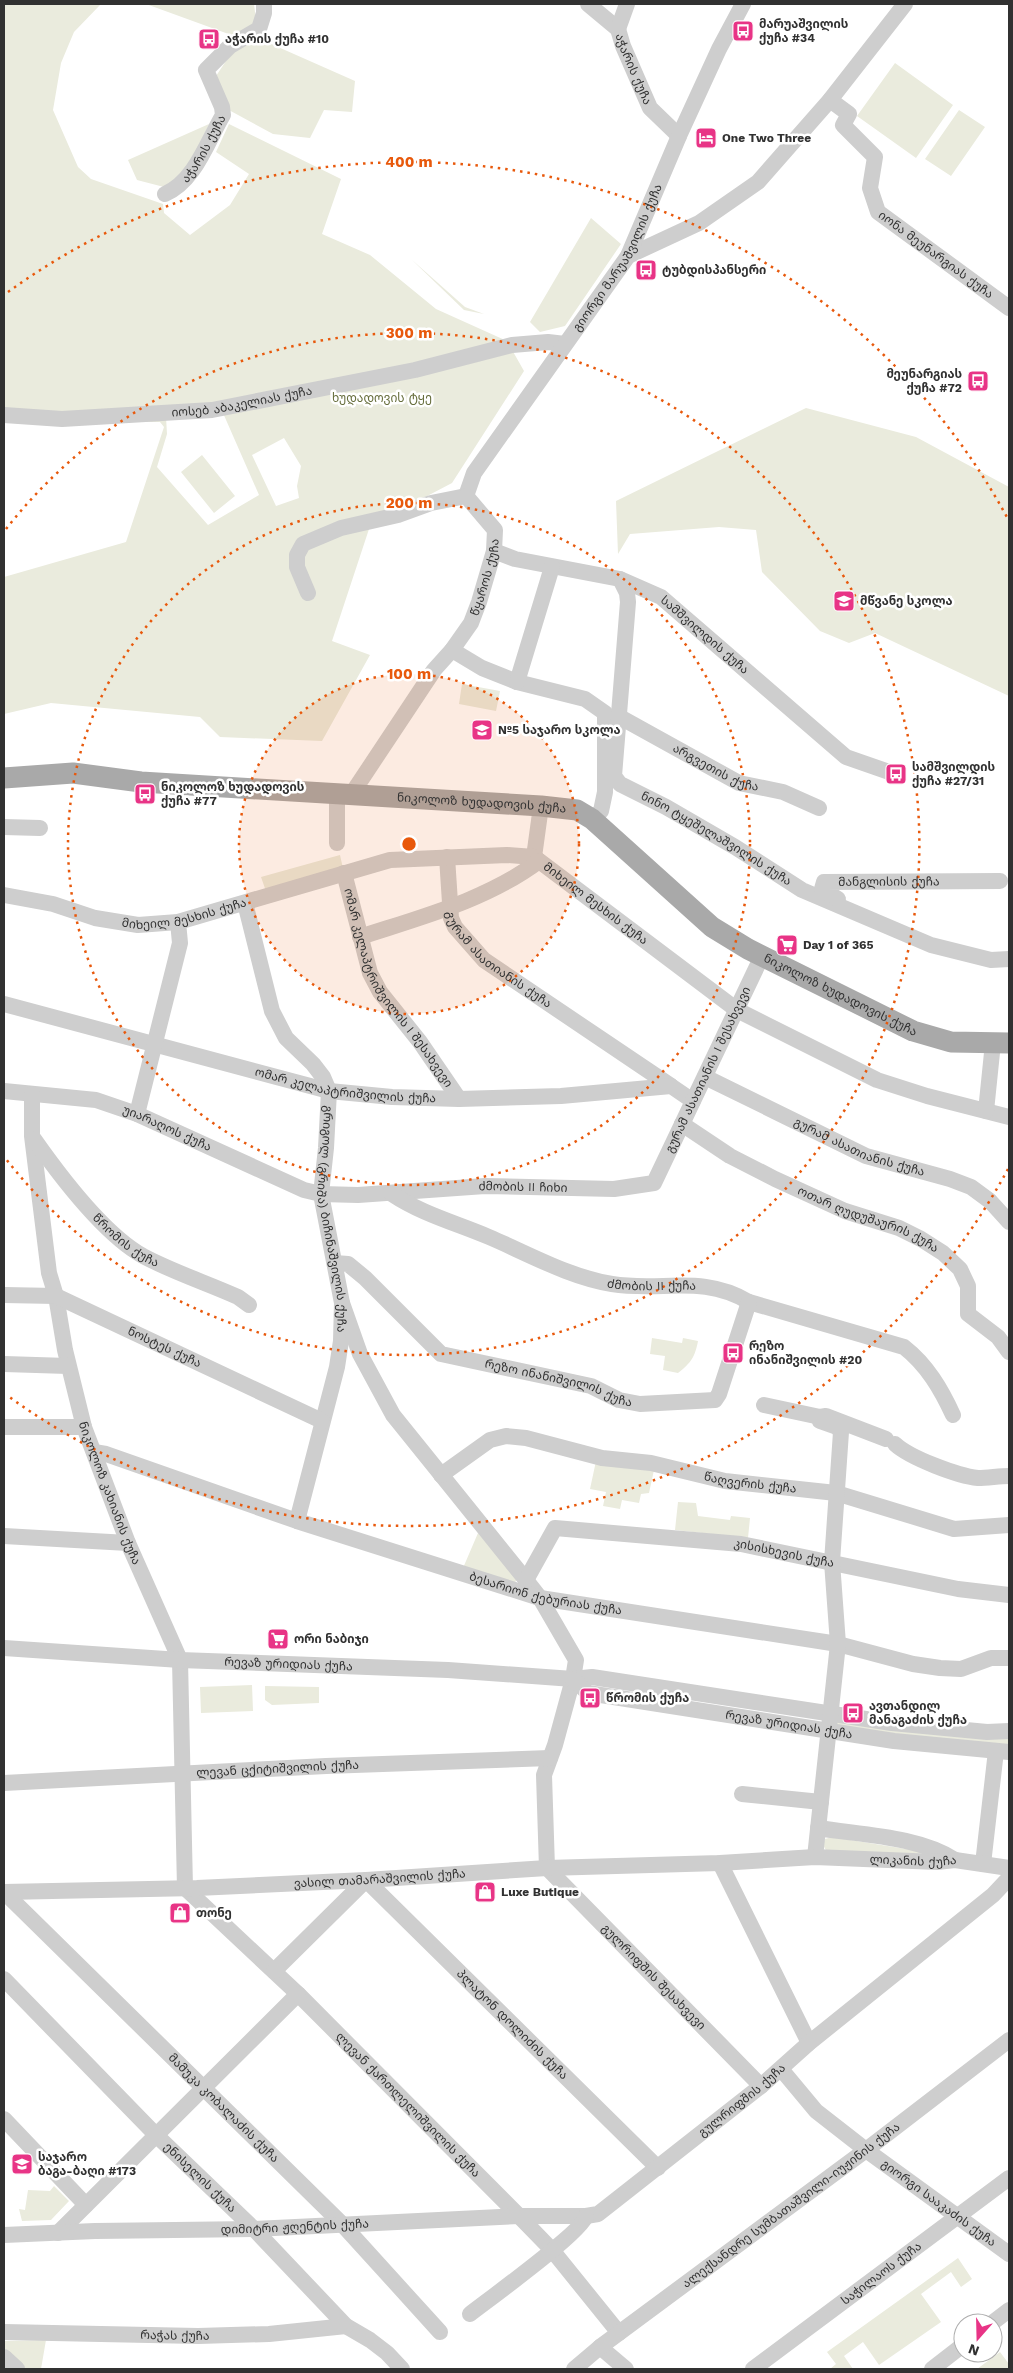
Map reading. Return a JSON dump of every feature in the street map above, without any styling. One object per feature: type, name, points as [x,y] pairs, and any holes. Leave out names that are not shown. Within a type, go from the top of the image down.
[{"type":"main road","name":"ნიკოლოზ ხუდადოვის ქუჩა","points":[[4,778],[73,773],[140,782],[541,806],[577,810],[592,819],[712,927],[762,956],[913,1031],[951,1042],[1001,1043]]},
{"type":"street","name":"აჭარის ქუჩა","points":[[165,194],[174,190],[187,179],[223,116],[222,106],[206,70],[230,46],[259,29],[264,12],[264,4]]},
{"type":"street","name":"აჭარის ქუჩა","points":[[588,4],[618,29],[623,46],[650,108],[678,136]]},
{"type":"street","points":[[618,29],[627,4]]},
{"type":"street","name":"გიორგი მარუაშვილის ქუჩა","points":[[466,496],[474,474],[628,256],[678,136],[719,49],[744,4]]},
{"type":"street","points":[[628,256],[699,222],[758,182],[830,100],[904,4]]},
{"type":"street","name":"იონა მეუნარგიას ქუჩა","points":[[830,100],[849,114],[843,125],[875,157],[870,188],[878,212],[1009,308]]},
{"type":"street","name":"იოსებ აბაკელიას ქუჩა","points":[[4,415],[62,419],[212,410],[415,370],[512,344],[548,342],[565,344]]},
{"type":"street","points":[[308,593],[297,567],[297,555],[303,544],[341,528],[398,515],[431,503],[466,496]]},
{"type":"street","name":"წყაროს ქუჩა","points":[[344,794],[471,622],[494,552],[495,530],[466,496]]},
{"type":"street","name":"სამშვილდის ქუჩა","points":[[494,552],[515,559],[552,567],[620,579],[661,597],[846,757],[889,772]]},
{"type":"street","points":[[517,682],[552,567]]},
{"type":"street","name":"ნინო ტყეშელაშვილის ქუჩა","points":[[620,579],[627,593],[628,602],[614,776],[620,784],[666,807],[802,890],[931,945],[990,960],[1009,959]]},
{"type":"street","points":[[452,650],[482,668],[517,682],[585,699],[606,713],[605,792],[601,810],[592,819]]},
{"type":"street","name":"არგვეთის ქუჩა","points":[[618,716],[739,783],[784,792],[820,808]]},
{"type":"street","points":[[338,843],[344,794]]},
{"type":"street","points":[[360,937],[451,907],[503,883],[537,859],[541,806]]},
{"type":"street","points":[[4,827],[40,828]]},
{"type":"street","name":"მიხეილ მესხის ქუჩა","points":[[4,895],[53,904],[95,918],[138,925],[178,922],[390,860],[507,854],[537,859],[737,1010],[877,1080],[927,1096],[1009,1117]]},
{"type":"street","name":"გურამ ასათიანის ქუჩა","points":[[448,857],[451,918],[455,927],[484,960],[671,1086]]},
{"type":"street","name":"ომარ კელაპტრიშვილის I შესახვევი","points":[[344,873],[370,973],[380,992],[429,1054],[459,1099]]},
{"type":"street","name":"მანგლისის ქუჩა","points":[[853,912],[832,893],[822,889],[824,882],[1000,881]]},
{"type":"street","name":"გრიგოლ (გრიშა) ბიჩინაშვილის ქუჩა","points":[[245,903],[272,1011],[286,1038],[313,1064],[323,1077],[329,1091],[321,1194],[342,1303],[342,1340],[337,1367],[297,1521]]},
{"type":"street","points":[[137,1114],[180,943],[178,922]]},
{"type":"street","name":"გურამ ასათიანის I შესახვევი","points":[[654,1183],[762,956]]},
{"type":"street","name":"ომარ კელაპტრიშვილის ქუჩა","points":[[4,1004],[329,1091],[392,1097],[459,1099],[561,1096],[671,1086]]},
{"type":"street","points":[[986,1111],[1001,1043]]},
{"type":"street","name":"გურამ ასათიანის ქუჩა","points":[[704,1077],[866,1156],[950,1179],[971,1187],[990,1201],[1009,1222]]},
{"type":"street","points":[[671,1086],[693,1101]]},
{"type":"street","name":"უიარაღოს ქუჩა","points":[[4,1091],[96,1100],[137,1114],[304,1190],[321,1194]]},
{"type":"street","name":"ნიკოლოზ კახიანის ქუჩა","points":[[32,1094],[32,1136],[49,1273],[56,1296],[68,1366],[84,1427],[128,1543],[180,1660],[185,1888]]},
{"type":"street","name":"ოთარ ღუდუშაურის ქუჩა","points":[[682,1124],[730,1156],[775,1180],[845,1211],[912,1234],[942,1253],[960,1269],[968,1286],[968,1314],[998,1337],[1009,1352]]},
{"type":"street","name":"წრომის ქუჩა","points":[[32,1136],[73,1191],[117,1235],[142,1255],[238,1297],[249,1305]]},
{"type":"street","name":"ძმობის II ჩიხი","points":[[392,1194],[485,1186],[614,1188],[654,1183]]},
{"type":"street","name":"ძმობის II ქუჩა","points":[[321,1194],[392,1194],[421,1210],[581,1277],[613,1284],[713,1287],[732,1292],[749,1302],[904,1347],[919,1359],[930,1373],[954,1415]]},
{"type":"street","name":"რეზო ინანიშვილის ქუჩა","points":[[335,1263],[348,1264],[365,1278],[441,1354],[591,1386],[620,1400],[640,1404],[715,1400],[719,1394],[749,1302]]},
{"type":"street","name":"ნოსტეს ქუჩა","points":[[4,1295],[56,1296],[322,1421]]},
{"type":"street","points":[[342,1303],[360,1354],[393,1415],[540,1598],[576,1660],[573,1680],[544,1775],[547,1868]]},
{"type":"street","points":[[4,1364],[68,1366]]},
{"type":"street","points":[[764,1405],[820,1417],[826,1416],[891,1442],[916,1458],[978,1478],[1009,1476]]},
{"type":"street","points":[[815,1857],[838,1644],[832,1562],[840,1432],[837,1427],[820,1420],[820,1417]]},
{"type":"street","points":[[4,1427],[84,1427]]},
{"type":"street","name":"წაღვერის ქუჩა","points":[[441,1475],[490,1440],[506,1436],[526,1438],[602,1458],[650,1463],[725,1481],[836,1493],[954,1529],[1009,1524]]},
{"type":"street","name":"ბესარიონ ქებურიას ქუჩა","points":[[94,1452],[106,1454],[297,1521],[540,1598],[838,1644],[913,1664],[940,1668],[960,1669],[991,1658],[1009,1658]]},
{"type":"street","name":"კისისხევის ქუჩა","points":[[526,1580],[555,1528],[741,1544],[958,1589],[1009,1595]]},
{"type":"street","points":[[4,1536],[128,1543]]},
{"type":"street","name":"რევაზ ურიდიას ქუჩა","points":[[4,1648],[180,1660],[448,1670],[573,1680],[592,1677],[892,1723],[987,1732],[1009,1731]]},
{"type":"street","name":"რევაზ ურიდიას ქუჩა","points":[[573,1680],[588,1693],[894,1741],[1003,1751]]},
{"type":"street","points":[[983,1864],[1003,1751]]},
{"type":"street","name":"ლევან ცქიტიშვილის ქუჩა","points":[[4,1783],[182,1773],[550,1758]]},
{"type":"street","points":[[742,1794],[821,1802]]},
{"type":"street","points":[[818,1828],[916,1843],[934,1849],[954,1860]]},
{"type":"street","name":"ლიკანის ქუჩა","points":[[815,1857],[937,1862],[954,1860],[1009,1868]]},
{"type":"street","name":"ვასილ თამარაშვილის ქუჩა","points":[[4,1892],[185,1888],[366,1880],[547,1868],[720,1863],[815,1857]]},
{"type":"street","points":[[720,1863],[809,2043]]},
{"type":"street","name":"გულრიფშის შესახვევი","points":[[547,1868],[761,2086]]},
{"type":"street","name":"გულრიფშის ქუჩა","points":[[470,2314],[583,2224],[586,2216],[602,2211],[761,2086],[809,2043],[993,1895],[1009,1878]]},
{"type":"street","points":[[274,1971],[366,1880]]},
{"type":"street","name":"პლატონ დოლიძის ქუჩა","points":[[366,1880],[658,2168]]},
{"type":"street","name":"ლევან ქართლელიშვილის ქუჩა","points":[[185,1888],[298,1994],[519,2216],[552,2250],[619,2333]]},
{"type":"street","name":"მამუკა კობალაძის ქუჩა","points":[[4,1892],[342,2224],[439,2330]]},
{"type":"street","name":"ენისელის ქუჩა","points":[[4,1979],[157,2136],[254,2229],[346,2326],[376,2344],[402,2369]]},
{"type":"street","points":[[58,2233],[204,2090],[298,1994]]},
{"type":"street","name":"ალექსანდრე სუმბათაშვილი-იუჟინის ქუჩა","points":[[574,2369],[600,2347],[866,2150],[1009,2040]]},
{"type":"street","name":"გიორგი სააკაძის ქუჩა","points":[[781,2069],[816,2110],[866,2150],[960,2216],[1009,2254]]},
{"type":"street","points":[[4,2120],[86,2205]]},
{"type":"street","name":"საჭილაოს ქუჩა","points":[[753,2369],[1009,2178]]},
{"type":"street","name":"დიმიტრი ჟღენტის ქუჩა","points":[[4,2236],[254,2229],[519,2216],[586,2216]]},
{"type":"street","name":"რაჭას ქუჩა","points":[[4,2332],[198,2336],[269,2334],[346,2326]]},
{"type":"street","points":[[600,2347],[626,2369]]},
{"type":"street","points":[[932,2369],[953,2353]]},
{"type":"street","points":[[4,2357],[17,2369]]},
{"type":"green space","name":"ხუდადოვის ტყე","points":[[4,4],[101,4],[74,32],[61,63],[53,110],[78,167],[91,179],[163,204],[164,213],[190,235],[230,205],[249,174],[216,152],[229,124],[341,179],[322,234],[370,255],[436,309],[507,341],[524,371],[452,483],[370,526],[332,641],[370,655],[322,741],[220,737],[200,717],[51,703],[4,714],[4,577],[126,542],[164,427],[160,422],[4,422]],"holes":[[[223,413],[259,495],[208,525],[157,467],[167,434],[166,417]],[[284,438],[301,466],[297,486],[299,498],[276,506],[252,455]]]},
{"type":"green space","points":[[146,4],[254,4],[257,28],[234,36]]},
{"type":"green space","points":[[260,39],[355,81],[352,112],[324,110],[310,138],[273,134],[227,109],[214,79],[232,52]]},
{"type":"green space","points":[[895,63],[953,105],[916,158],[857,116]]},
{"type":"green space","points":[[959,110],[985,127],[951,176],[925,159]]},
{"type":"green space","points":[[209,124],[184,176],[164,187],[137,180],[128,160]]},
{"type":"green space","points":[[591,218],[621,244],[565,326],[540,332],[530,322]]},
{"type":"green space","points":[[411,259],[465,307],[484,314],[464,310]]},
{"type":"green space","name":"მწვანე სკოლა","points":[[806,408],[916,437],[1009,487],[1009,696],[875,633],[849,643],[820,631],[762,572],[756,530],[719,527],[630,534],[618,554],[616,501]]},
{"type":"green space","points":[[202,455],[235,496],[214,513],[181,472]]},
{"type":"green space","points":[[462,684],[500,691],[496,711],[459,704]]},
{"type":"green space","points":[[340,855],[344,873],[268,897],[261,877]]},
{"type":"green space","points":[[652,1338],[682,1343],[683,1338],[698,1341],[692,1359],[678,1373],[663,1370],[665,1356],[650,1354]]},
{"type":"green space","points":[[596,1461],[654,1470],[649,1493],[641,1494],[639,1503],[622,1500],[620,1509],[603,1506],[606,1492],[590,1489]]},
{"type":"green space","points":[[678,1502],[696,1503],[698,1516],[730,1520],[731,1516],[750,1518],[748,1538],[675,1530]]},
{"type":"green space","points":[[478,1533],[518,1579],[513,1584],[463,1568]]},
{"type":"green space","points":[[252,1685],[253,1711],[201,1713],[200,1687]]},
{"type":"green space","points":[[265,1686],[319,1687],[319,1703],[272,1705],[265,1700]]},
{"type":"green space","points":[[835,1718],[1009,1735],[1009,1746],[833,1728]]},
{"type":"green space","points":[[832,1837],[937,1854],[829,1852],[823,1844],[825,1839]]},
{"type":"green space","points":[[54,2186],[69,2201],[51,2220],[22,2221],[19,2209],[25,2210],[28,2190],[50,2191]]},
{"type":"green space","points":[[958,2258],[972,2279],[961,2287],[951,2272],[921,2294],[941,2322],[879,2365],[863,2342],[844,2356],[853,2369],[830,2369],[836,2364],[827,2352]]},
{"type":"green space","points":[[46,2340],[41,2369],[23,2369],[4,2351],[4,2341]]},
{"type":"green space","points":[[1003,2356],[1009,2364],[1009,2369],[977,2369],[985,2363],[1003,2363]]},
{"type":"place","name":"მარუაშვილის ქუჩა #34","points":[[743,31]]},
{"type":"place","name":"აჭარის ქუჩა #10","points":[[209,39]]},
{"type":"place","name":"One Two Three","points":[[706,138]]},
{"type":"place","name":"ტუბდისპანსერი","points":[[646,270]]},
{"type":"place","name":"მეუნარგიას ქუჩა #72","points":[[978,381]]},
{"type":"place","name":"მწვანე სკოლა","points":[[844,601]]},
{"type":"place","name":"№5 საჯარო სკოლა","points":[[482,730]]},
{"type":"place","name":"სამშვილდის ქუჩა #27/31","points":[[896,774]]},
{"type":"place","name":"ნიკოლოზ ხუდადოვის ქუჩა #77","points":[[145,794]]},
{"type":"place","name":"Day 1 of 365","points":[[787,945]]},
{"type":"place","name":"რეზო ინანიშვილის #20","points":[[733,1353]]},
{"type":"place","name":"ორი ნაბიჯი","points":[[278,1639]]},
{"type":"place","name":"წრომის ქუჩა","points":[[590,1698]]},
{"type":"place","name":"ავთანდილ მანაგაძის ქუჩა","points":[[853,1713]]},
{"type":"place","name":"Luxe Butique","points":[[485,1892]]},
{"type":"place","name":"თონე","points":[[180,1913]]},
{"type":"place","name":"საჯარო ბაგა-ბაღი #173","points":[[22,2164]]}]
